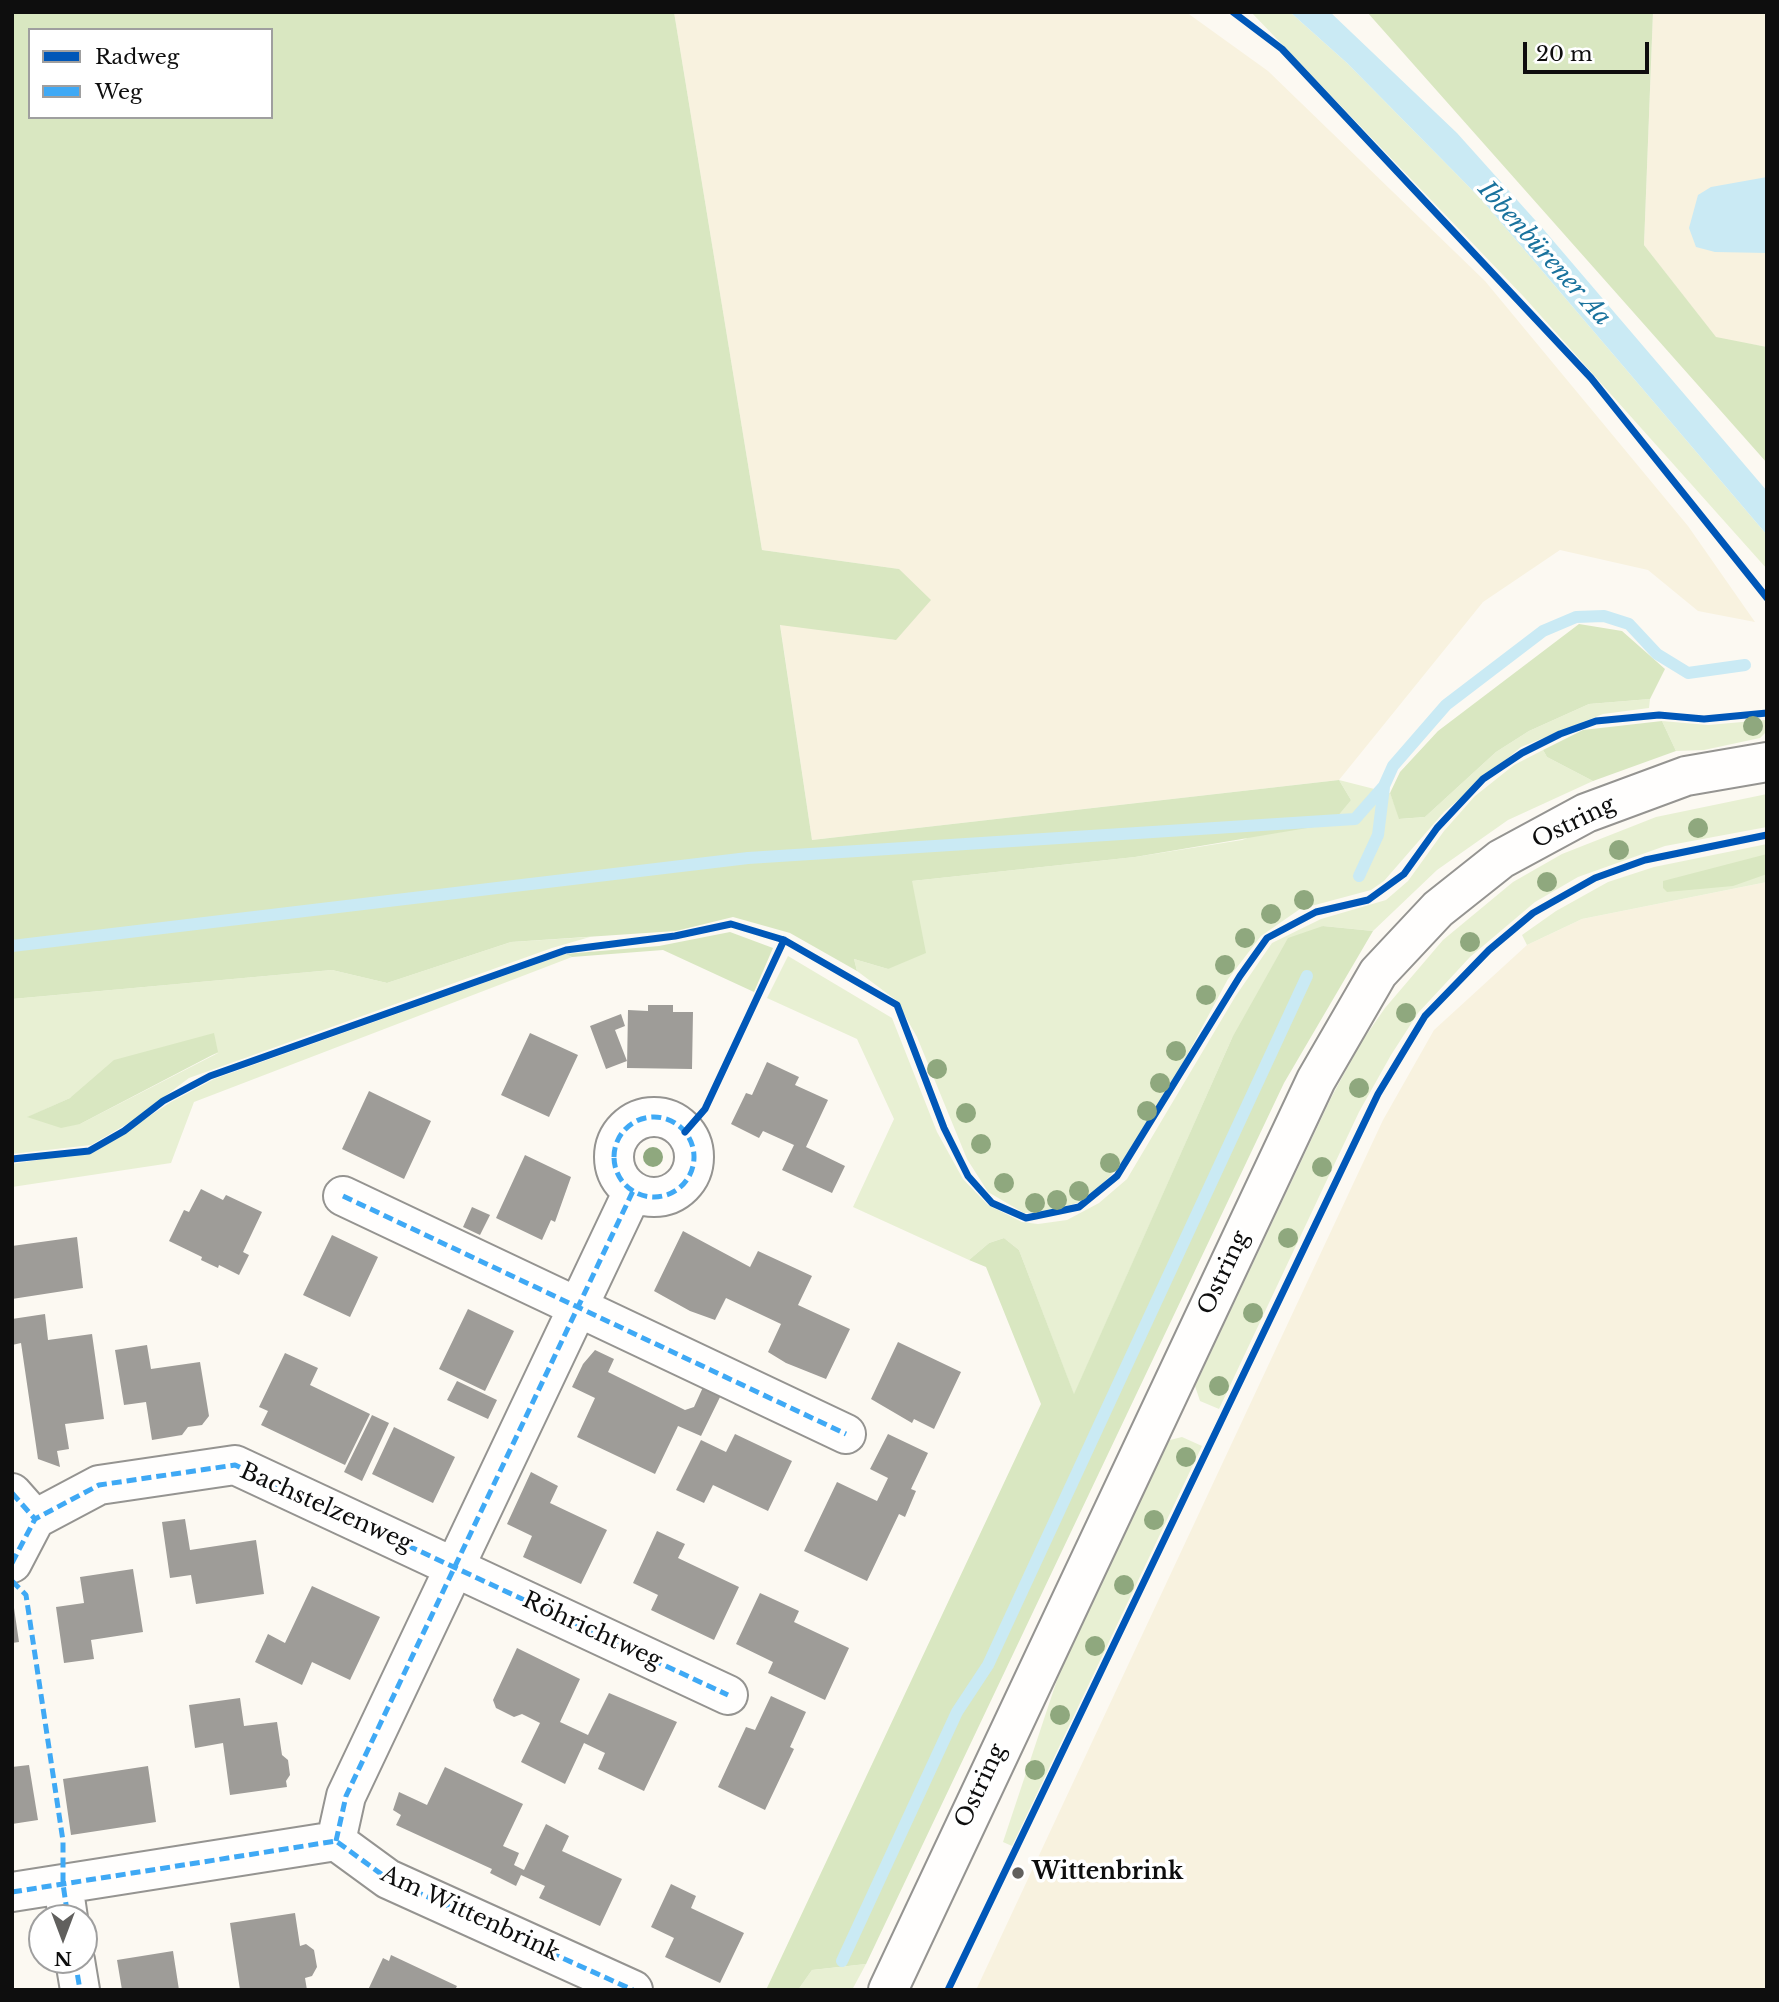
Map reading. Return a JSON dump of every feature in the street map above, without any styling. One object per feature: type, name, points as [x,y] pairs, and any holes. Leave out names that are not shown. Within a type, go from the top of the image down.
[{"type":"street","name":"Ostring","points":[[888,1990],[1311,1092],[1378,973],[1437,909],[1501,859],[1586,813],[1686,776],[1767,762]]},
{"type":"street","points":[[12,1892],[65,1901],[336,1841],[346,1796],[633,1191]]},
{"type":"street","points":[[343,1196],[846,1434]]},
{"type":"street","name":"Bachstelzenweg","points":[[12,1563],[24,1506],[99,1485],[235,1465],[456,1567]]},
{"type":"street","name":"Röhrichtweg","points":[[456,1567],[728,1695]]},
{"type":"street","name":"Am Wittenbrink","points":[[336,1841],[388,1879],[633,1990]]},
{"type":"shaded area","points":[[674,12],[1186,12],[1268,71],[1485,281],[1688,526],[1755,622],[1698,611],[1648,570],[1560,550],[1483,602],[1339,780],[812,840],[780,624],[896,640],[899,569],[762,550]]},
{"type":"shaded area","points":[[1653,12],[1767,12],[1767,347],[1716,338],[1644,245]]},
{"type":"shaded area","points":[[1767,882],[1767,1990],[976,1990],[1383,1120],[1434,1030],[1527,945],[1582,919]]},
{"type":"green space","points":[[12,12],[674,12],[762,550],[899,569],[931,600],[896,640],[780,625],[812,840],[1339,780],[1351,800],[1331,824],[1135,857],[912,881],[926,953],[888,969],[854,959],[857,971],[790,933],[733,917],[676,931],[511,942],[387,983],[332,970],[12,999]]},
{"type":"green space","points":[[1251,12],[1290,12],[1347,63],[1481,199],[1767,535],[1767,569],[1524,297]]},
{"type":"green space","points":[[1367,12],[1653,12],[1644,245],[1716,337],[1767,347],[1767,463]]},
{"type":"green space","points":[[1579,624],[1622,631],[1665,669],[1650,699],[1589,704],[1529,731],[1496,752],[1425,817],[1399,819],[1390,793],[1400,772],[1438,731]]},
{"type":"green space","points":[[1650,699],[1649,708],[1603,714],[1521,747],[1444,812],[1384,881],[1371,890],[1300,909],[1261,936],[1228,979],[1178,1072],[1127,1157],[1100,1187],[1080,1202],[1047,1212],[1024,1213],[988,1192],[967,1159],[917,1037],[896,1000],[857,971],[854,959],[888,969],[912,881],[1135,857],[1242,840],[1351,800],[1339,780],[1390,793],[1400,819],[1425,817],[1496,752],[1529,731],[1589,704]]},
{"type":"green space","points":[[1765,720],[1767,731],[1760,738],[1704,750],[1676,751],[1662,721],[1708,725]]},
{"type":"green space","points":[[1662,721],[1676,751],[1593,781],[1547,757],[1543,750],[1583,730]]},
{"type":"green space","points":[[1543,750],[1547,757],[1593,781],[1508,820],[1437,870],[1373,931],[1323,926],[1232,1038],[1074,1395],[1019,1250],[1004,1238],[989,1243],[969,1260],[853,1207],[894,1119],[857,1039],[767,998],[788,956],[892,1018],[937,1132],[963,1179],[988,1205],[1022,1222],[1038,1224],[1067,1220],[1099,1203],[1127,1179],[1235,997],[1272,943],[1321,919],[1386,900],[1408,881],[1444,831],[1475,796],[1514,765]]},
{"type":"green space","points":[[1767,794],[1767,827],[1665,846],[1578,877],[1535,902],[1470,957],[1418,1013],[1359,1112],[1219,1409],[1200,1401],[1195,1386],[1331,1098],[1360,1044],[1385,1008],[1443,940],[1513,882],[1562,854],[1656,817]]},
{"type":"green space","points":[[1767,844],[1767,882],[1582,919],[1527,945],[1522,935],[1556,911],[1608,882],[1654,867]]},
{"type":"green space","points":[[1767,854],[1767,874],[1733,886],[1667,892],[1663,888],[1663,881]]},
{"type":"green space","points":[[1323,926],[1373,931],[1284,1083],[866,1964],[812,1970],[798,1990],[766,1990],[1041,1404],[986,1267],[969,1260],[989,1243],[1004,1238],[1019,1250],[1074,1394],[1232,1038],[1288,938]]},
{"type":"green space","points":[[730,932],[773,948],[754,992],[663,950],[572,957],[565,954],[659,946]]},
{"type":"green space","points":[[590,937],[552,948],[189,1078],[132,1121],[91,1145],[12,1154],[12,999],[332,970],[387,983],[511,942]],"holes":[[[218,1053],[80,1124],[28,1117],[70,1098]]]},
{"type":"green space","points":[[565,954],[572,957],[194,1102],[171,1163],[12,1187],[12,1164],[96,1151],[171,1102],[214,1079]]},
{"type":"green space","points":[[214,1033],[218,1052],[80,1124],[61,1128],[27,1117],[70,1098],[114,1060]]},
{"type":"green space","points":[[1182,1437],[1202,1446],[1012,1846],[1003,1842],[1058,1677],[1161,1453],[1170,1440]]},
{"type":"green space","points":[[866,1964],[852,1990],[798,1990],[812,1970]]},
{"type":"water","name":"Ibbenbürener Aa","points":[[1290,12],[1330,12],[1457,133],[1544,230],[1767,491],[1767,535],[1481,199],[1347,63]]},
{"type":"water","points":[[1767,177],[1767,253],[1715,252],[1696,247],[1689,228],[1698,195],[1711,187]]},
{"type":"building","points":[[648,1005],[673,1005],[673,1012],[693,1012],[692,1069],[627,1068],[628,1010],[648,1011]]},
{"type":"building","points":[[621,1014],[625,1026],[615,1030],[627,1061],[606,1069],[590,1026]]},
{"type":"building","points":[[530,1033],[578,1055],[549,1117],[501,1095]]},
{"type":"building","points":[[767,1062],[799,1077],[795,1085],[828,1100],[806,1147],[845,1166],[832,1193],[782,1170],[794,1145],[763,1131],[759,1138],[731,1124],[746,1093],[752,1095]]},
{"type":"building","points":[[369,1091],[431,1121],[404,1179],[342,1149]]},
{"type":"building","points":[[525,1155],[571,1177],[555,1222],[551,1220],[542,1240],[496,1218]]},
{"type":"building","points":[[201,1189],[223,1200],[226,1195],[262,1212],[243,1252],[249,1255],[239,1275],[201,1260],[202,1257],[169,1241],[184,1210],[189,1212]]},
{"type":"building","points":[[472,1207],[490,1215],[480,1235],[463,1227]]},
{"type":"building","points":[[683,1231],[750,1267],[758,1251],[812,1276],[798,1305],[850,1329],[826,1379],[786,1363],[768,1352],[781,1324],[726,1298],[715,1320],[690,1311],[654,1291]]},
{"type":"building","points":[[332,1235],[378,1257],[350,1317],[303,1295]]},
{"type":"building","points":[[77,1237],[83,1288],[12,1299],[12,1246]]},
{"type":"building","points":[[468,1309],[514,1331],[485,1391],[439,1369]]},
{"type":"building","points":[[45,1314],[48,1340],[92,1334],[104,1419],[65,1424],[69,1449],[57,1451],[60,1467],[38,1459],[21,1343],[12,1345],[12,1319]]},
{"type":"building","points":[[898,1342],[961,1372],[934,1429],[914,1419],[912,1423],[871,1399]]},
{"type":"building","points":[[147,1345],[151,1369],[200,1362],[209,1416],[202,1425],[188,1427],[182,1435],[152,1440],[146,1402],[124,1405],[115,1350]]},
{"type":"building","points":[[595,1350],[614,1359],[608,1372],[685,1410],[694,1407],[704,1385],[722,1393],[701,1436],[678,1426],[655,1474],[577,1437],[595,1398],[572,1387],[583,1364]]},
{"type":"building","points":[[285,1353],[318,1368],[310,1385],[370,1414],[345,1465],[261,1425],[268,1411],[259,1407]]},
{"type":"building","points":[[457,1381],[497,1400],[488,1419],[447,1400]]},
{"type":"building","points":[[372,1415],[389,1423],[362,1481],[344,1472]]},
{"type":"building","points":[[394,1427],[455,1457],[433,1503],[372,1474]]},
{"type":"building","points":[[735,1434],[792,1461],[768,1511],[713,1485],[704,1503],[676,1490],[701,1440],[726,1452]]},
{"type":"building","points":[[888,1434],[928,1453],[911,1489],[916,1491],[905,1517],[899,1514],[867,1581],[804,1551],[837,1482],[877,1501],[888,1478],[870,1469]]},
{"type":"building","points":[[531,1472],[558,1486],[550,1503],[607,1530],[581,1584],[523,1557],[532,1536],[507,1524]]},
{"type":"building","points":[[185,1519],[190,1550],[256,1540],[264,1594],[196,1604],[191,1575],[170,1578],[162,1522]]},
{"type":"building","points":[[657,1531],[685,1544],[678,1558],[739,1587],[714,1640],[651,1610],[658,1595],[633,1583]]},
{"type":"building","points":[[133,1569],[143,1632],[91,1640],[94,1659],[64,1663],[56,1607],[84,1603],[80,1577]]},
{"type":"building","points":[[312,1586],[380,1617],[350,1680],[312,1662],[302,1685],[255,1662],[268,1634],[285,1643]]},
{"type":"building","points":[[760,1593],[799,1611],[794,1622],[849,1648],[825,1700],[768,1673],[773,1662],[736,1644]]},
{"type":"building","points":[[14,1608],[19,1642],[12,1643],[12,1609]]},
{"type":"building","points":[[517,1648],[580,1679],[560,1722],[588,1735],[609,1693],[677,1722],[644,1791],[598,1769],[605,1753],[584,1743],[565,1784],[521,1762],[540,1723],[522,1714],[514,1717],[496,1708],[493,1700]]},
{"type":"building","points":[[771,1696],[806,1712],[790,1747],[794,1749],[765,1810],[718,1787],[746,1727],[755,1730]]},
{"type":"building","points":[[240,1698],[244,1726],[277,1722],[282,1755],[288,1760],[290,1775],[286,1781],[287,1787],[230,1795],[223,1743],[195,1748],[189,1705]]},
{"type":"building","points":[[29,1765],[38,1820],[12,1824],[12,1767]]},
{"type":"building","points":[[148,1766],[156,1822],[71,1835],[63,1779]]},
{"type":"building","points":[[445,1767],[523,1804],[503,1846],[519,1853],[514,1865],[524,1870],[546,1824],[569,1836],[562,1851],[622,1879],[600,1926],[539,1898],[545,1886],[521,1875],[516,1886],[490,1873],[492,1869],[396,1825],[401,1815],[393,1810],[399,1792],[427,1805]]},
{"type":"building","points":[[671,1884],[696,1896],[691,1908],[744,1933],[720,1983],[665,1957],[674,1938],[651,1927]]},
{"type":"building","points":[[295,1913],[300,1946],[306,1944],[314,1950],[317,1967],[312,1976],[305,1978],[307,1990],[240,1990],[230,1923]]},
{"type":"building","points":[[173,1951],[179,1990],[122,1990],[117,1960]]},
{"type":"building","points":[[391,1955],[457,1986],[455,1990],[368,1990],[383,1958],[389,1961]]},
{"type":"waterway","points":[[12,946],[748,858],[1355,819],[1384,786],[1393,766],[1446,705],[1543,631],[1576,617],[1604,616],[1629,624],[1657,654],[1688,673],[1745,665]]},
{"type":"waterway","points":[[1359,876],[1378,835],[1384,787]]},
{"type":"waterway","points":[[842,1961],[957,1712],[988,1665],[1307,976]]},
{"type":"marked path","points":[[654,1117],[669,1120],[682,1129],[691,1142],[694,1157],[691,1172],[682,1185],[669,1194],[654,1197],[639,1194],[626,1185],[617,1172],[614,1157],[617,1142],[626,1129],[639,1120],[654,1117]]},
{"type":"marked path","points":[[336,1841],[346,1796],[633,1191]]},
{"type":"marked path","points":[[343,1196],[846,1434]]},
{"type":"marked path","points":[[12,1563],[35,1519],[99,1485],[235,1465],[728,1695]]},
{"type":"marked path","points":[[12,1493],[35,1519]]},
{"type":"marked path","points":[[12,1581],[26,1595],[63,1841],[66,1904]]},
{"type":"marked path","points":[[12,1892],[336,1841],[388,1879],[633,1990]]},
{"type":"marked path","points":[[77,1974],[80,1990]]},
{"type":"cycle path","points":[[1233,12],[1282,49],[1591,378],[1767,598]]},
{"type":"cycle path","points":[[12,1159],[89,1151],[124,1131],[163,1101],[210,1076],[566,950],[675,936],[731,924],[784,940],[897,1005],[944,1128],[968,1176],[992,1203],[1026,1218],[1079,1207],[1117,1176],[1240,976],[1267,938],[1316,912],[1368,900],[1404,874],[1437,828],[1483,779],[1522,753],[1560,734],[1596,721],[1659,715],[1704,719],[1767,713]]},
{"type":"cycle path","points":[[948,1990],[1378,1094],[1425,1016],[1489,950],[1533,913],[1595,878],[1645,860],[1767,835]]},
{"type":"cycle path","points":[[685,1132],[705,1109],[784,940]]},
{"type":"place","name":"Wittenbrink","points":[[1018,1873]]}]
